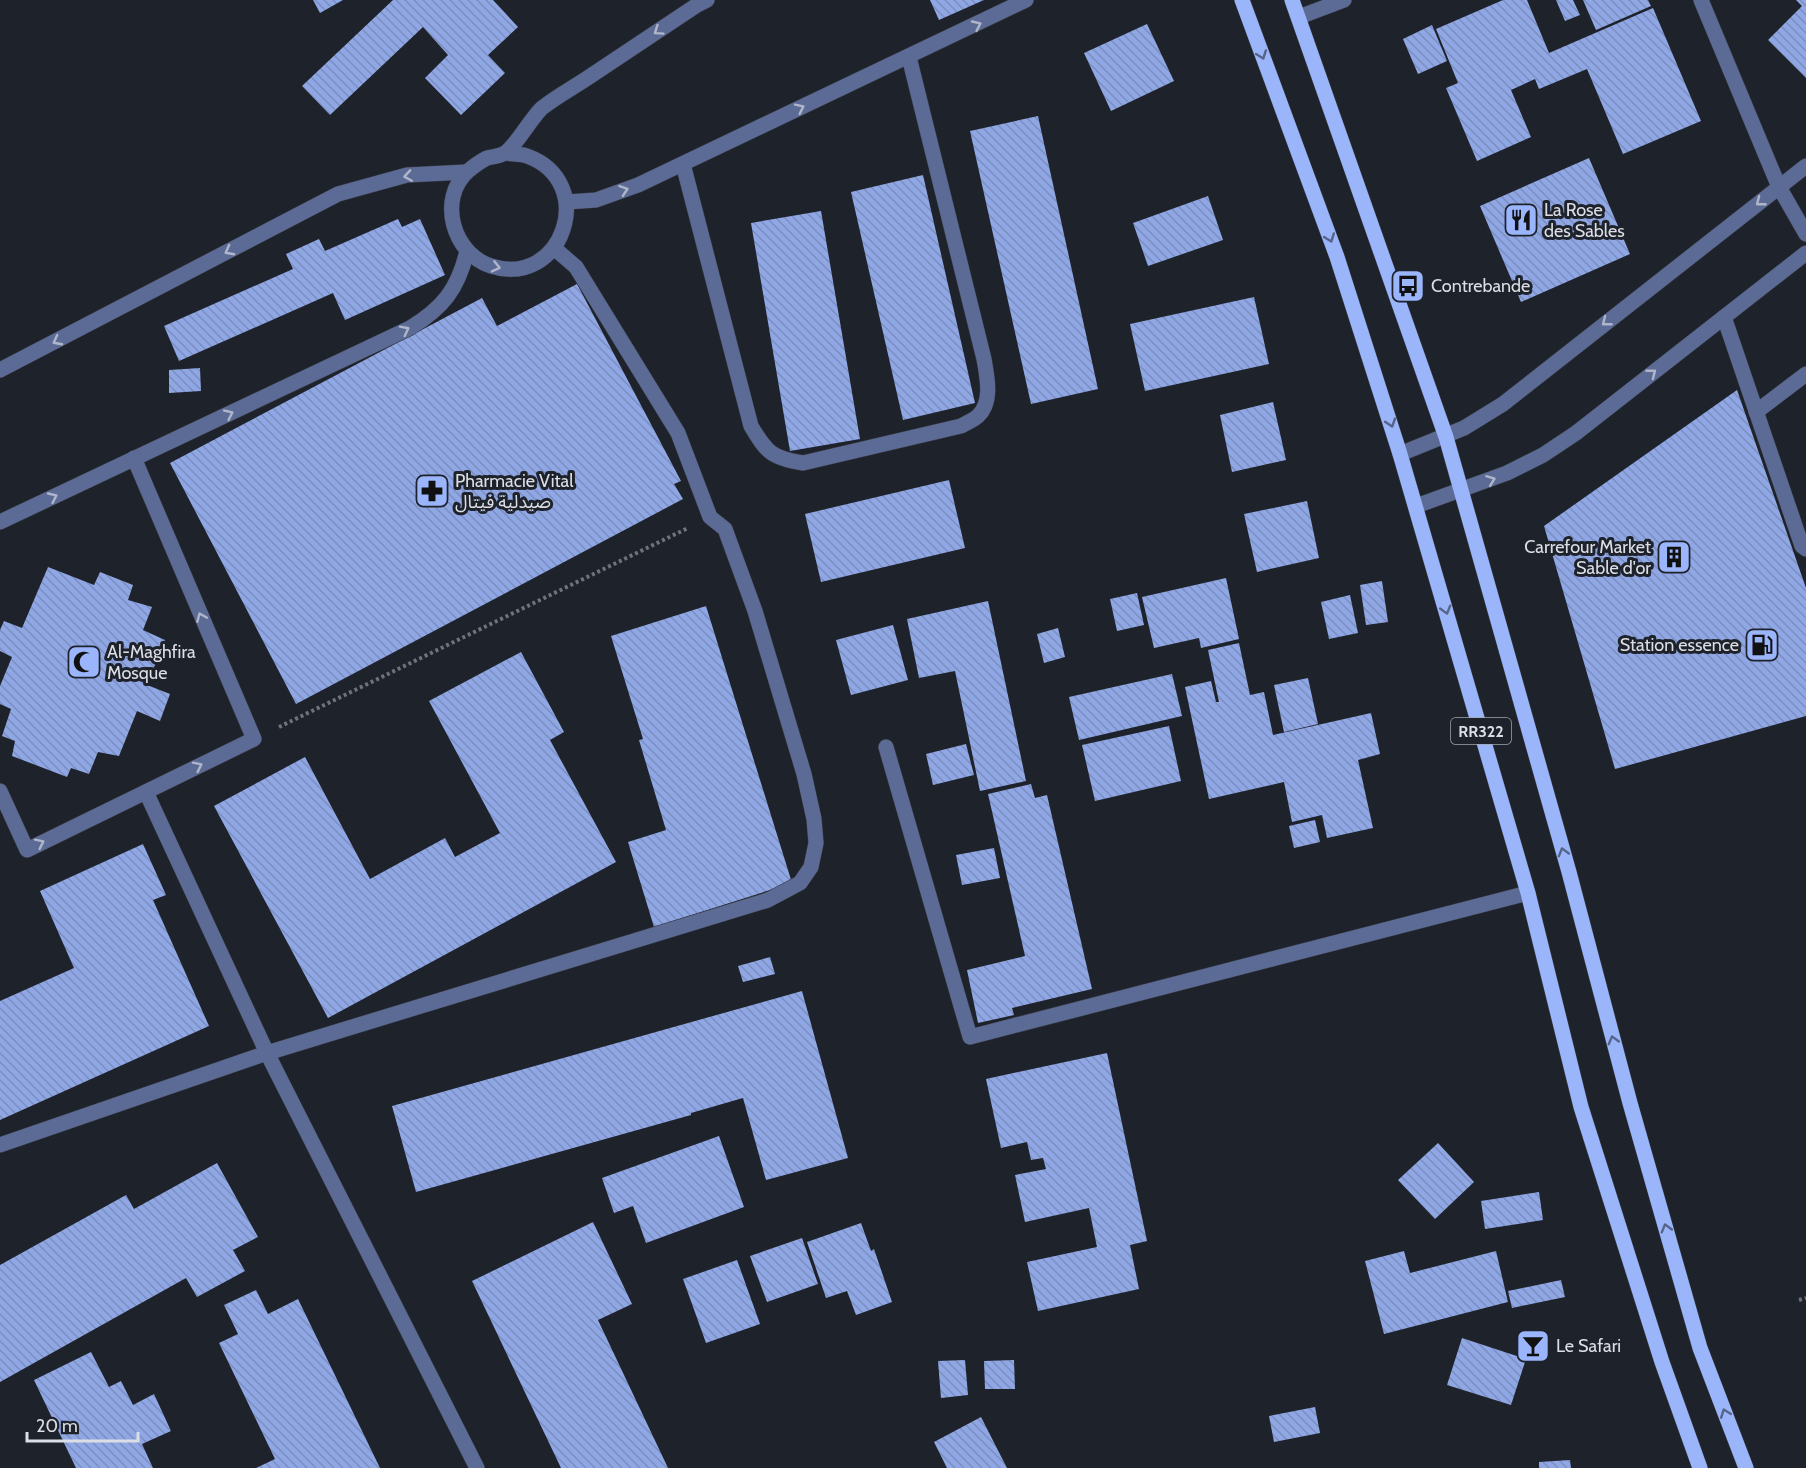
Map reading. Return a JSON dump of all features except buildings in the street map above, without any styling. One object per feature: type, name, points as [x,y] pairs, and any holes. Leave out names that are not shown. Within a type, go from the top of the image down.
[{"type":"main road","name":"RR322","points":[[1242,0],[1337,256],[1400,454],[1528,893],[1581,1107],[1662,1362],[1700,1468]]},
{"type":"main road","name":"RR322","points":[[1292,0],[1446,437],[1697,1337],[1746,1468]]},
{"type":"street","points":[[505,153],[542,109],[707,0]]},
{"type":"street","points":[[567,202],[596,200],[638,185],[1026,0]]},
{"type":"street","points":[[1299,17],[1344,0]]},
{"type":"street","points":[[1701,0],[1779,187],[1806,234]]},
{"type":"street","points":[[683,164],[752,426],[763,447],[782,459],[803,462],[961,426],[978,416],[987,401],[988,381],[909,57]]},
{"type":"street","points":[[505,153],[526,156],[545,166],[560,182],[567,202],[563,234],[554,248],[540,261],[521,268],[501,269],[483,264],[467,251],[455,233],[451,211],[455,190],[466,172],[484,159],[505,153]]},
{"type":"street","points":[[1400,454],[1446,437],[1481,419],[1503,404],[1806,166]]},
{"type":"street","points":[[0,370],[338,194],[407,175],[466,172]]},
{"type":"street","points":[[0,1145],[267,1053],[768,900],[801,883],[811,867],[816,843],[814,819],[804,774],[755,611],[725,529],[710,517],[678,433],[576,267],[554,248]]},
{"type":"street","points":[[0,522],[429,317],[445,302],[457,283],[467,251]]},
{"type":"street","points":[[1416,506],[1507,473],[1543,455],[1576,433],[1806,253]]},
{"type":"street","points":[[1724,316],[1802,546],[1806,549]]},
{"type":"street","points":[[1756,412],[1806,374]]},
{"type":"street","points":[[0,791],[27,850],[254,739],[134,458]]},
{"type":"street","points":[[886,747],[970,1037],[1528,893]]},
{"type":"street","points":[[146,792],[267,1053],[477,1468]]},
{"type":"path","points":[[254,739],[710,517]]},
{"type":"path","points":[[1799,1300],[1806,1298]]},
{"type":"place","name":"La Rose des Sables","points":[[1521,220]]},
{"type":"place","name":"Contrebande","points":[[1408,286]]},
{"type":"place","name":"Pharmacie Vital صيدلية فيتال","points":[[432,491]]},
{"type":"place","name":"Carrefour Market Sable d'or","points":[[1674,557]]},
{"type":"place","name":"Station essence","points":[[1762,645]]},
{"type":"place","name":"Al-Maghfira Mosque","points":[[84,662]]},
{"type":"place","name":"Le Safari","points":[[1533,1346]]}]
